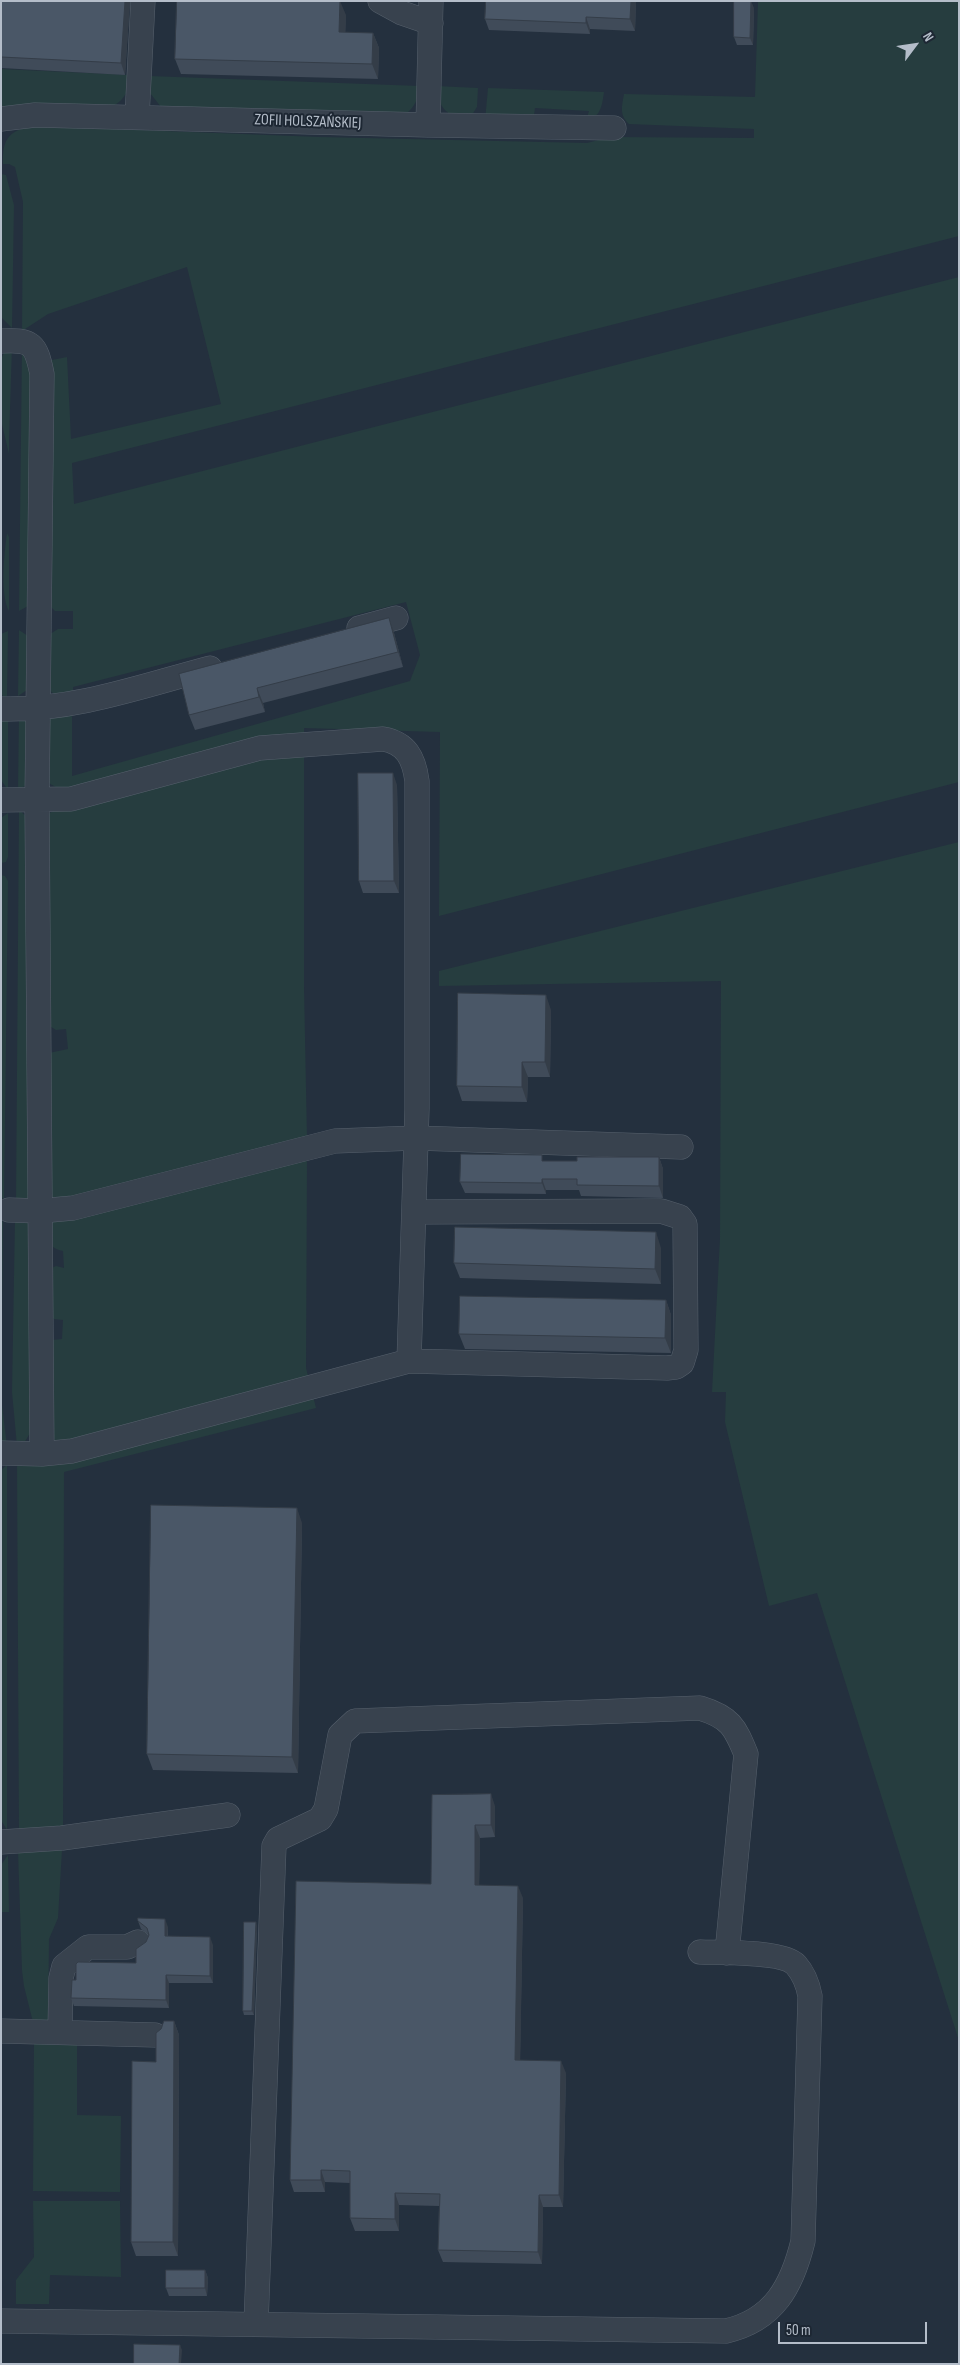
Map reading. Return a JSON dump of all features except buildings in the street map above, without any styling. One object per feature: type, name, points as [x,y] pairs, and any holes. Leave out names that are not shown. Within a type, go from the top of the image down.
[{"type":"street","points":[[138,118],[143,1]]},
{"type":"street","points":[[380,1],[402,13],[431,12],[428,125]]},
{"type":"street","name":"ZOFII HOLSZAŃSKIEJ","points":[[1,119],[34,115],[614,128]]},
{"type":"street","points":[[1,341],[24,340],[30,344],[39,358],[42,374],[37,708],[42,1454]]},
{"type":"street","points":[[339,633],[396,618]]},
{"type":"street","points":[[1,709],[73,704],[234,661]]},
{"type":"street","points":[[1,800],[37,801],[71,799],[260,748],[383,739],[394,741],[403,746],[411,756],[417,781],[416,1138],[409,1361]]},
{"type":"street","points":[[9,1210],[40,1211],[73,1208],[335,1141],[416,1138],[681,1147]]},
{"type":"street","points":[[1,1453],[42,1454],[72,1451],[409,1361],[666,1368],[682,1363],[686,1350],[685,1224],[680,1217],[661,1211],[414,1212]]},
{"type":"street","points":[[256,2324],[274,1846],[278,1839],[320,1819],[326,1809],[340,1735],[355,1721],[700,1708],[719,1714],[736,1731],[746,1754],[726,1954]]},
{"type":"street","points":[[1,1842],[62,1838],[228,1815]]},
{"type":"street","points":[[60,2032],[61,1978],[64,1966],[88,1947],[127,1946],[138,1942]]},
{"type":"street","points":[[1,2321],[726,2331],[743,2327],[774,2305],[796,2268],[803,2241],[810,1996],[807,1982],[795,1964],[779,1957],[700,1952]]},
{"type":"street","points":[[1,2031],[155,2035]]},
{"type":"green space","points":[[758,1],[959,1],[959,236],[72,463],[74,504],[959,277],[959,782],[439,916],[440,732],[304,728],[304,737],[71,790],[59,789],[47,782],[47,723],[50,718],[72,714],[72,776],[410,681],[420,655],[406,602],[73,687],[73,697],[56,695],[50,691],[48,688],[47,636],[58,629],[73,629],[73,611],[55,611],[47,603],[47,361],[67,357],[71,439],[221,404],[187,267],[48,314],[22,331],[23,202],[15,167],[3,164],[4,148],[9,136],[27,127],[36,126],[319,137],[587,143],[610,137],[754,138],[754,129],[629,124],[622,114],[622,106],[624,94],[755,97]]},
{"type":"green space","points":[[1,69],[131,75],[126,93],[113,106],[1,107]]},
{"type":"green space","points":[[149,76],[420,86],[416,102],[406,114],[161,107],[150,93]]},
{"type":"green space","points":[[436,86],[478,88],[477,107],[468,121],[455,117],[445,110],[439,100]]},
{"type":"green space","points":[[488,88],[604,92],[600,110],[591,119],[586,121],[589,111],[535,108],[533,123],[485,121]]},
{"type":"green space","points":[[1,174],[6,175],[14,205],[12,328],[1,317]]},
{"type":"green space","points":[[12,346],[9,454],[1,420],[1,359],[5,351]]},
{"type":"green space","points":[[22,347],[31,366],[28,606],[19,611]]},
{"type":"green space","points":[[7,533],[9,537],[9,611],[4,595],[4,563]]},
{"type":"green space","points":[[19,630],[28,636],[27,690],[18,696]]},
{"type":"green space","points":[[8,631],[7,696],[4,697],[1,694],[1,634]]},
{"type":"green space","points":[[19,714],[28,720],[26,785],[18,791]]},
{"type":"green space","points":[[8,715],[8,790],[1,780],[1,719]]},
{"type":"green space","points":[[304,757],[304,987],[307,1139],[63,1202],[46,1201],[49,1053],[68,1049],[66,1029],[56,1030],[48,1025],[45,816],[53,811],[244,759]]},
{"type":"green space","points":[[19,810],[27,817],[31,1201],[16,1201]]},
{"type":"green space","points":[[8,813],[8,857],[6,862],[1,863],[1,818]]},
{"type":"green space","points":[[959,842],[959,2041],[817,1593],[769,1606],[725,1422],[726,1392],[712,1392],[720,1238],[721,981],[439,986],[439,971]]},
{"type":"green space","points":[[1,875],[5,876],[8,881],[4,1200],[1,1196]]},
{"type":"green space","points":[[307,1160],[306,1368],[309,1380],[57,1443],[51,1434],[52,1340],[62,1339],[63,1320],[54,1319],[50,1315],[52,1268],[56,1266],[64,1268],[63,1251],[50,1244],[47,1219]]},
{"type":"green space","points":[[15,1219],[31,1219],[32,1430],[24,1443],[17,1446],[12,1392]]},
{"type":"green space","points":[[3,1221],[1,1397],[1,1223]]},
{"type":"green space","points":[[313,1396],[316,1408],[64,1472],[63,1831],[19,1833],[17,1464]]},
{"type":"green space","points":[[1,1397],[7,1446],[1,1441]]},
{"type":"green space","points":[[7,1465],[7,1830],[1,1820],[1,1470]]},
{"type":"green space","points":[[62,1850],[58,1918],[49,1939],[48,2027],[34,2026],[22,1970],[18,1851]]},
{"type":"green space","points":[[8,1855],[9,1912],[1,1912],[1,1865]]},
{"type":"green space","points":[[77,2039],[77,2115],[121,2116],[120,2192],[33,2191],[34,2040]]},
{"type":"green space","points":[[33,2201],[120,2201],[121,2277],[50,2275],[49,2304],[16,2304],[16,2280],[34,2257]]}]
